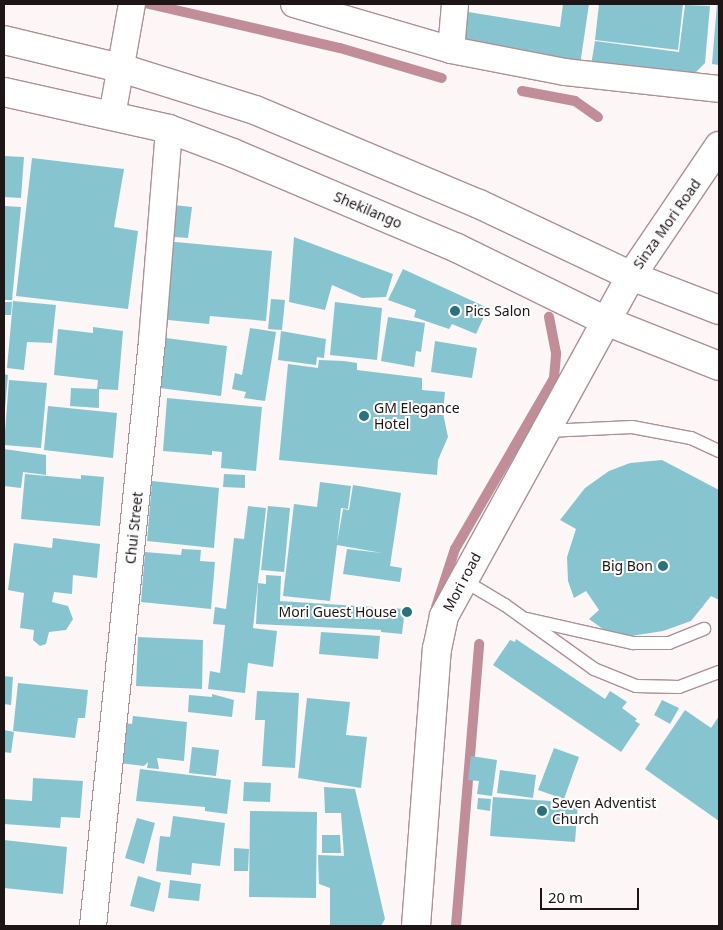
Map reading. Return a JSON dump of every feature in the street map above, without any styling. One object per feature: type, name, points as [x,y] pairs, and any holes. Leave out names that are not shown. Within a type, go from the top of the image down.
[{"type":"main road","points":[[4,40],[121,68],[255,110],[479,204],[631,276],[719,310]]},
{"type":"main road","name":"Shekilango","points":[[4,92],[169,129],[457,248],[608,322],[719,366]]},
{"type":"main road","name":"Sinza Mori Road","points":[[631,276],[719,146]]},
{"type":"main road","name":"Mori road","points":[[416,926],[436,649],[444,616],[608,322],[631,276]]},
{"type":"street","points":[[112,116],[132,4]]},
{"type":"street","points":[[294,4],[451,50],[565,72],[719,89]]},
{"type":"street","points":[[451,50],[455,4]]},
{"type":"street","name":"Chui Street","points":[[93,926],[149,379],[169,129]]},
{"type":"lane","points":[[547,431],[632,427],[691,438],[719,451]]},
{"type":"lane","points":[[463,580],[505,605],[519,618],[594,669],[636,686],[679,687],[719,672]]},
{"type":"lane","points":[[519,618],[632,644],[669,643],[704,629]]},
{"type":"building","points":[[563,4],[589,4],[580,65],[457,44],[462,11],[560,27]]},
{"type":"building","points":[[599,4],[683,4],[678,50],[595,40]]},
{"type":"building","points":[[717,4],[719,4],[719,65],[712,64]]},
{"type":"building","points":[[685,5],[710,6],[705,63],[691,77],[591,65],[595,41],[679,52]]},
{"type":"building","points":[[4,156],[24,157],[21,198],[4,197]]},
{"type":"building","points":[[32,158],[124,169],[114,227],[138,231],[128,309],[16,296]]},
{"type":"building","points":[[165,204],[192,207],[188,238],[162,236]]},
{"type":"building","points":[[4,206],[21,207],[12,300],[4,300]]},
{"type":"building","points":[[294,237],[393,274],[386,297],[362,298],[332,285],[325,310],[289,302]]},
{"type":"building","points":[[165,241],[272,251],[266,321],[210,316],[209,324],[158,319]]},
{"type":"building","points":[[403,269],[488,308],[476,334],[452,324],[449,329],[414,317],[416,310],[388,300]]},
{"type":"building","points":[[271,299],[285,300],[282,330],[268,329]]},
{"type":"building","points":[[13,301],[56,305],[52,343],[27,342],[24,370],[7,368]]},
{"type":"building","points":[[4,302],[12,302],[11,315],[4,315]]},
{"type":"building","points":[[335,302],[382,308],[377,360],[330,355]]},
{"type":"building","points":[[388,317],[425,323],[421,352],[416,351],[414,367],[381,361]]},
{"type":"building","points":[[93,327],[123,331],[118,390],[99,389],[99,408],[70,406],[71,388],[97,389],[98,380],[54,375],[58,329],[93,333]]},
{"type":"building","points":[[250,328],[276,332],[265,401],[244,398],[246,392],[232,389],[235,373],[242,375]]},
{"type":"building","points":[[281,331],[326,339],[324,358],[317,357],[316,365],[278,360]]},
{"type":"building","points":[[166,338],[227,346],[221,396],[152,387],[162,367]]},
{"type":"building","points":[[435,341],[477,348],[472,378],[431,372]]},
{"type":"building","name":"GM Elegance Hotel","points":[[319,360],[357,363],[357,370],[422,378],[422,390],[445,392],[443,413],[448,437],[438,460],[437,475],[279,460],[288,364],[318,368]]},
{"type":"building","points":[[4,374],[8,375],[5,409],[4,409]]},
{"type":"building","points":[[9,380],[47,383],[41,448],[4,445]]},
{"type":"building","points":[[167,398],[262,407],[256,471],[221,468],[222,452],[212,451],[212,455],[163,451]]},
{"type":"building","points":[[48,406],[117,413],[113,458],[44,450]]},
{"type":"building","points":[[4,449],[46,455],[46,475],[23,472],[21,488],[4,486]]},
{"type":"building","points":[[662,460],[719,490],[719,600],[711,596],[691,621],[663,631],[631,636],[607,632],[589,619],[599,610],[586,591],[574,598],[568,581],[567,557],[576,529],[560,520],[585,488],[609,471],[630,463]]},
{"type":"building","points":[[25,474],[81,479],[81,475],[104,477],[100,526],[21,519]]},
{"type":"building","points":[[224,474],[245,475],[245,488],[223,487]]},
{"type":"building","points":[[152,481],[219,488],[214,548],[147,541]]},
{"type":"building","points":[[320,482],[351,486],[348,509],[341,508],[337,543],[343,509],[349,510],[353,485],[401,493],[390,566],[402,568],[400,582],[343,574],[347,549],[382,553],[337,545],[330,601],[283,596],[294,504],[317,507]]},
{"type":"building","points":[[248,506],[266,508],[253,628],[277,631],[273,667],[248,663],[245,693],[208,689],[210,671],[220,673],[225,625],[213,624],[215,607],[226,609],[234,538],[244,539]]},
{"type":"building","points":[[268,506],[290,508],[284,572],[261,570]]},
{"type":"building","points":[[53,538],[100,544],[97,578],[73,575],[72,594],[54,592],[52,602],[68,606],[73,619],[66,630],[49,632],[46,644],[40,646],[33,640],[34,630],[20,628],[24,593],[8,590],[14,543],[52,548]]},
{"type":"building","points":[[182,549],[201,550],[200,561],[215,562],[211,609],[141,602],[145,552],[181,555]]},
{"type":"building","points":[[266,575],[281,576],[280,601],[405,609],[402,634],[381,632],[381,630],[256,624],[258,583],[266,584]]},
{"type":"building","points":[[321,632],[380,636],[378,659],[319,654]]},
{"type":"building","points":[[138,637],[203,640],[202,689],[136,686]]},
{"type":"building","points":[[516,639],[605,699],[610,691],[627,702],[622,708],[637,719],[635,721],[640,724],[621,752],[493,665],[510,640],[515,642]]},
{"type":"building","points":[[4,676],[13,677],[11,705],[4,704]]},
{"type":"building","points":[[18,683],[88,690],[85,718],[78,718],[75,738],[13,731]]},
{"type":"building","points":[[257,691],[299,693],[295,768],[262,766],[265,720],[255,720]]},
{"type":"building","points":[[212,694],[234,700],[232,717],[188,712],[189,695],[212,697]]},
{"type":"building","points":[[307,698],[350,702],[346,735],[367,737],[361,788],[298,778]]},
{"type":"building","points":[[662,700],[679,708],[670,724],[654,715]]},
{"type":"building","points":[[685,710],[711,728],[719,716],[719,821],[645,769]]},
{"type":"building","points":[[133,716],[187,722],[184,761],[157,758],[159,769],[147,768],[148,762],[144,766],[119,763],[123,723],[132,724]]},
{"type":"building","points":[[4,730],[14,732],[11,753],[4,752]]},
{"type":"building","points":[[192,747],[219,750],[216,776],[189,773]]},
{"type":"building","points":[[554,748],[579,757],[564,799],[538,790]]},
{"type":"building","points":[[471,756],[497,760],[492,796],[477,794],[479,781],[468,780]]},
{"type":"building","points":[[140,769],[231,780],[227,814],[205,811],[205,807],[136,801]]},
{"type":"building","points":[[500,770],[536,775],[533,798],[497,793]]},
{"type":"building","points":[[33,778],[83,781],[80,818],[61,817],[60,828],[4,824],[4,799],[32,801]]},
{"type":"building","points":[[244,782],[271,783],[270,802],[243,801]]},
{"type":"building","points":[[324,787],[355,789],[385,919],[381,926],[330,926],[330,888],[319,884],[318,855],[344,856],[341,813],[325,813]]},
{"type":"building","points":[[493,797],[578,803],[575,842],[490,836]]},
{"type":"building","points":[[478,798],[491,799],[490,811],[477,809]]},
{"type":"building","points":[[250,811],[317,812],[316,898],[249,897]]},
{"type":"building","points":[[173,816],[225,823],[220,866],[192,863],[191,875],[156,871],[160,836],[170,837]]},
{"type":"building","points":[[137,818],[155,823],[144,864],[125,858]]},
{"type":"building","points":[[322,835],[340,835],[341,853],[322,853]]},
{"type":"building","points":[[4,840],[67,847],[63,894],[4,888]]},
{"type":"building","points":[[234,848],[249,849],[248,871],[234,871]]},
{"type":"building","points":[[138,876],[161,883],[154,912],[130,906]]},
{"type":"building","points":[[170,880],[201,884],[199,901],[168,898]]},
{"type":"waterway","points":[[149,4],[340,48],[442,78]]},
{"type":"waterway","points":[[522,91],[575,101],[598,117]]},
{"type":"waterway","points":[[436,607],[455,549],[554,378],[556,353],[549,317]]},
{"type":"waterway","points":[[456,926],[479,644]]},
{"type":"place","name":"Pics Salon","points":[[455,311]]},
{"type":"place","name":"GM Elegance Hotel","points":[[364,416]]},
{"type":"place","name":"Big Bon","points":[[663,566]]},
{"type":"place","name":"Mori Guest House","points":[[407,612]]},
{"type":"place","name":"Seven Adventist Church","points":[[542,811]]}]
